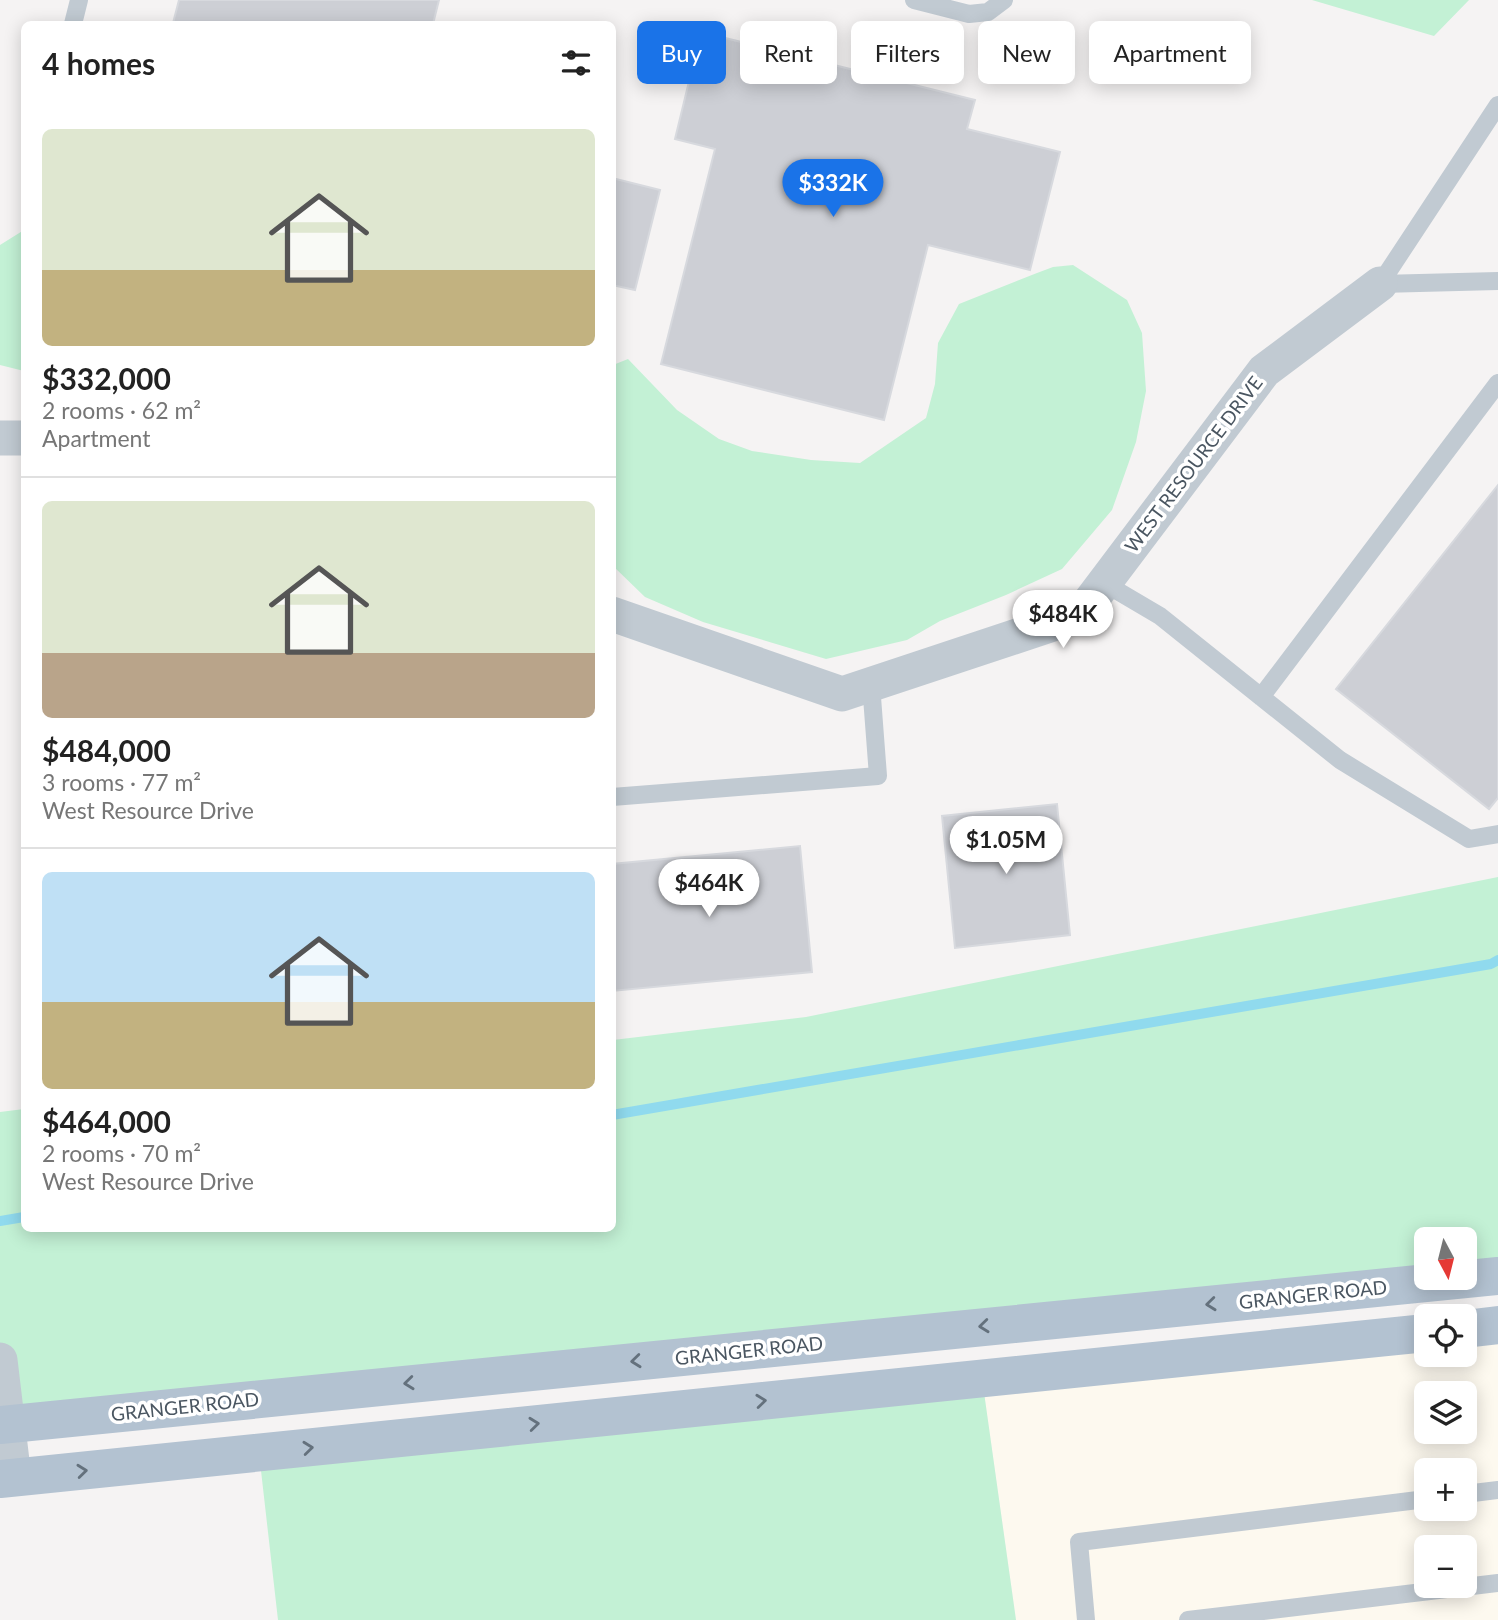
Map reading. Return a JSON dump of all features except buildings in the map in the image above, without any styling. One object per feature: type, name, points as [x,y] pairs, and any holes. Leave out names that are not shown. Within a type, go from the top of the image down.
[{"type":"main road","name":"GRANGER ROAD","points":[[4,1424],[1498,1276]]},
{"type":"main road","points":[[1477,1328],[1498,1325]]},
{"type":"main road","points":[[7,1478],[1414,1334]]},
{"type":"street","name":"WEST RESOURCE DRIVE","points":[[616,615],[842,694],[1080,615],[1264,371],[1380,284]]},
{"type":"street","points":[[0,438],[21,438]]},
{"type":"street","points":[[0,1360],[7,1478]]},
{"type":"lane","points":[[74,21],[79,0]]},
{"type":"lane","points":[[914,0],[969,14],[988,12],[1004,0]]},
{"type":"lane","points":[[1380,284],[1498,105]]},
{"type":"lane","points":[[1380,284],[1498,281]]},
{"type":"lane","points":[[1261,697],[1498,383]]},
{"type":"lane","points":[[1104,583],[1160,616],[1340,760],[1469,839],[1498,834]]},
{"type":"lane","points":[[616,797],[878,776],[871,684]]},
{"type":"lane","points":[[1477,1493],[1498,1490]]},
{"type":"lane","points":[[1086,1620],[1079,1542],[1414,1500]]},
{"type":"lane","points":[[1188,1620],[1498,1583]]},
{"type":"shaded area","points":[[1498,1325],[1498,1620],[1016,1620],[982,1379],[1414,1334],[1414,1367],[1477,1367],[1477,1328]]},
{"type":"green space","points":[[1312,0],[1469,0],[1434,36]]},
{"type":"green space","points":[[21,232],[21,370],[0,365],[0,245]]},
{"type":"green space","points":[[1073,265],[1127,300],[1142,333],[1146,391],[1136,442],[1112,510],[1062,569],[940,621],[907,640],[826,659],[703,622],[645,597],[616,569],[616,364],[628,359],[677,410],[719,439],[752,451],[811,460],[860,463],[926,418],[935,384],[938,343],[959,304],[1053,267]]},
{"type":"green space","points":[[1498,877],[1498,1276],[1477,1278],[1477,1227],[1414,1227],[1414,1284],[0,1425],[0,1112],[21,1109],[21,1232],[616,1232],[616,1040],[806,1017]]},
{"type":"green space","points":[[982,1378],[1016,1620],[278,1620],[259,1453]]},
{"type":"waterway","points":[[616,1114],[1491,964],[1498,960]]},
{"type":"waterway","points":[[0,1221],[21,1218]]}]
